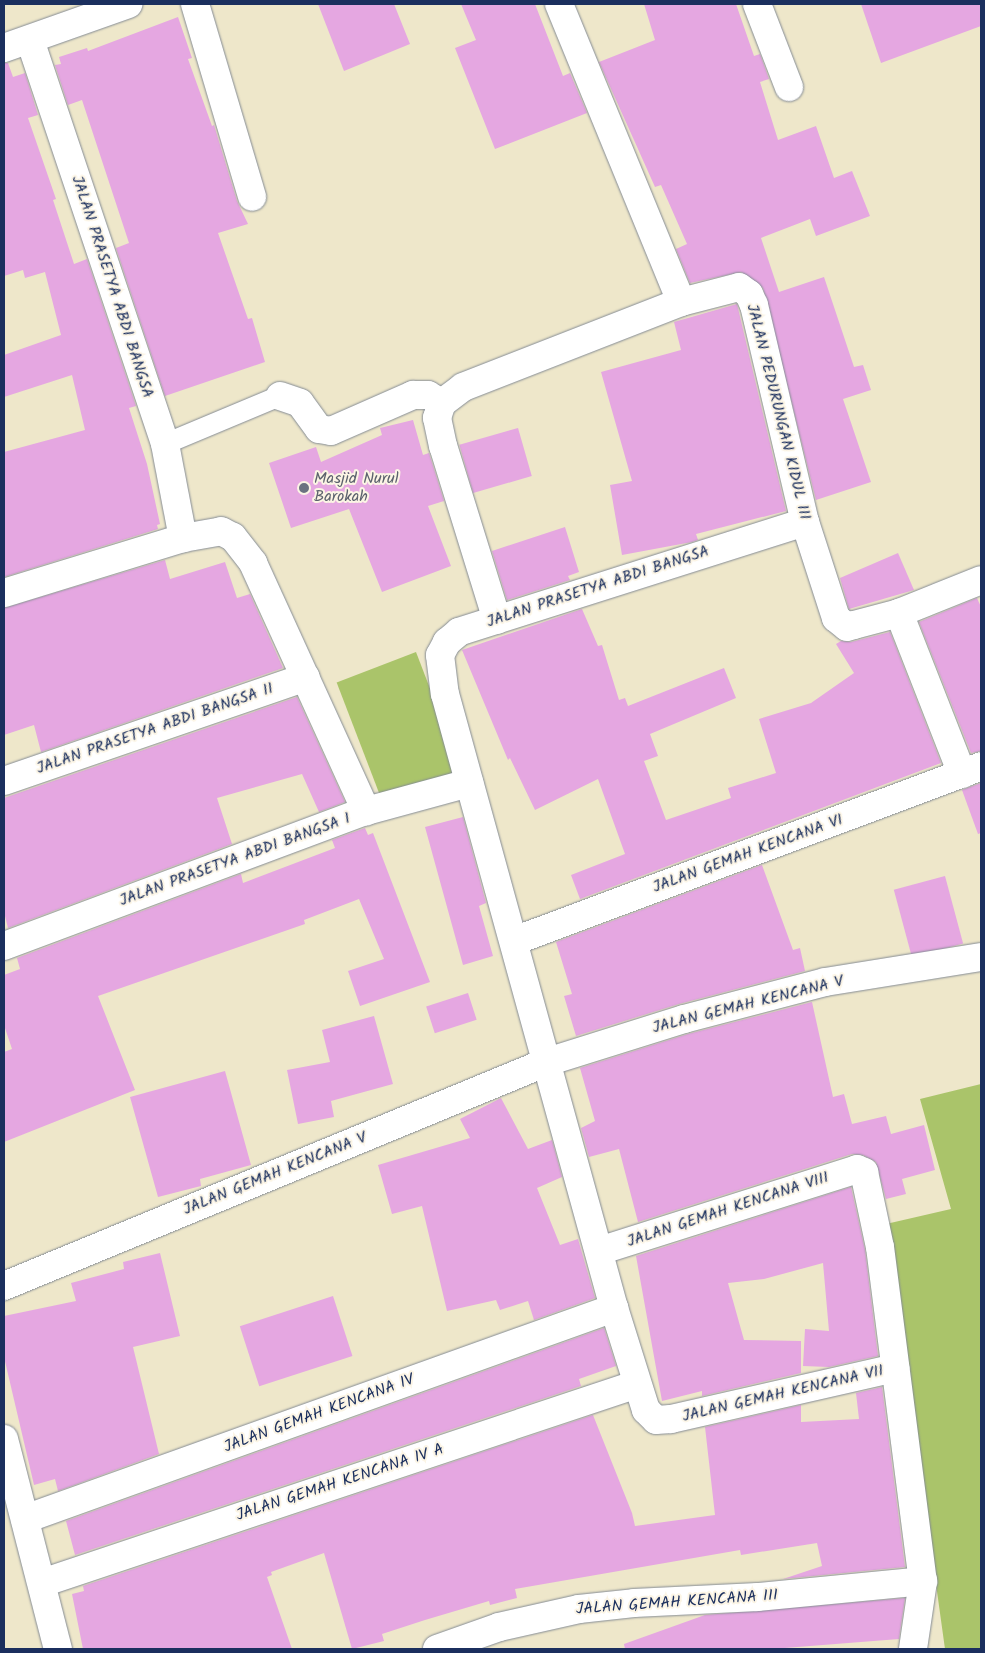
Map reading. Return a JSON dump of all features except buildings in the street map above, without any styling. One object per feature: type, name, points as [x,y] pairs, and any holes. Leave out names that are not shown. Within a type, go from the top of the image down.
[{"type":"street","points":[[4,48],[128,4]]},
{"type":"street","points":[[195,4],[252,197]]},
{"type":"street","points":[[559,4],[681,302]]},
{"type":"street","points":[[757,4],[789,87]]},
{"type":"street","name":"JALAN PRASETYA ABDI BANGSA","points":[[30,40],[165,444],[183,538]]},
{"type":"street","name":"JALAN PEDURUNGAN KIDUL III","points":[[442,403],[463,387],[681,302],[739,287],[749,294],[805,522],[836,618],[847,627],[899,613],[981,580]]},
{"type":"street","points":[[280,396],[300,403],[319,429],[331,431],[413,395],[428,395],[442,403],[437,418],[443,446],[497,620]]},
{"type":"street","name":"JALAN PRASETYA ABDI BANGSA","points":[[469,784],[444,694],[440,655],[447,642],[459,632],[805,522]]},
{"type":"street","points":[[4,593],[183,538],[221,532],[242,547],[253,563],[366,811]]},
{"type":"street","points":[[899,613],[972,770]]},
{"type":"street","name":"JALAN PRASETYA ABDI BANGSA II","points":[[4,781],[306,677]]},
{"type":"street","name":"JALAN GEMAH KENCANA VI","points":[[514,941],[972,770]]},
{"type":"street","points":[[469,784],[600,1251],[614,1308],[638,1384]]},
{"type":"street","name":"JALAN PRASETYA ABDI BANGSA I","points":[[4,946],[366,811],[469,784]]},
{"type":"street","name":"JALAN GEMAH KENCANA V","points":[[4,1286],[547,1062],[684,1019],[824,982],[981,957]]},
{"type":"street","name":"JALAN GEMAH KENCANA VIII","points":[[600,1251],[857,1169],[866,1176],[880,1247],[895,1368]]},
{"type":"street","name":"JALAN GEMAH KENCANA IV","points":[[25,1519],[614,1308]]},
{"type":"street","points":[[895,1368],[923,1581],[913,1649]]},
{"type":"street","name":"JALAN GEMAH KENCANA VII","points":[[638,1384],[651,1416],[656,1420],[671,1419],[895,1368]]},
{"type":"street","name":"JALAN GEMAH KENCANA IV A","points":[[42,1583],[638,1384]]},
{"type":"street","points":[[4,1439],[58,1649]]},
{"type":"street","name":"JALAN GEMAH KENCANA III","points":[[437,1649],[508,1624],[579,1609],[634,1603],[758,1598],[923,1581]]},
{"type":"lane","points":[[165,444],[280,396]]},
{"type":"green space","points":[[416,652],[462,771],[383,802],[337,682]]},
{"type":"green space","points":[[981,1084],[981,1649],[945,1649],[886,1224],[951,1209],[920,1099]]},
{"type":"place","name":"Masjid Nurul Barokah","points":[[304,488]]}]
